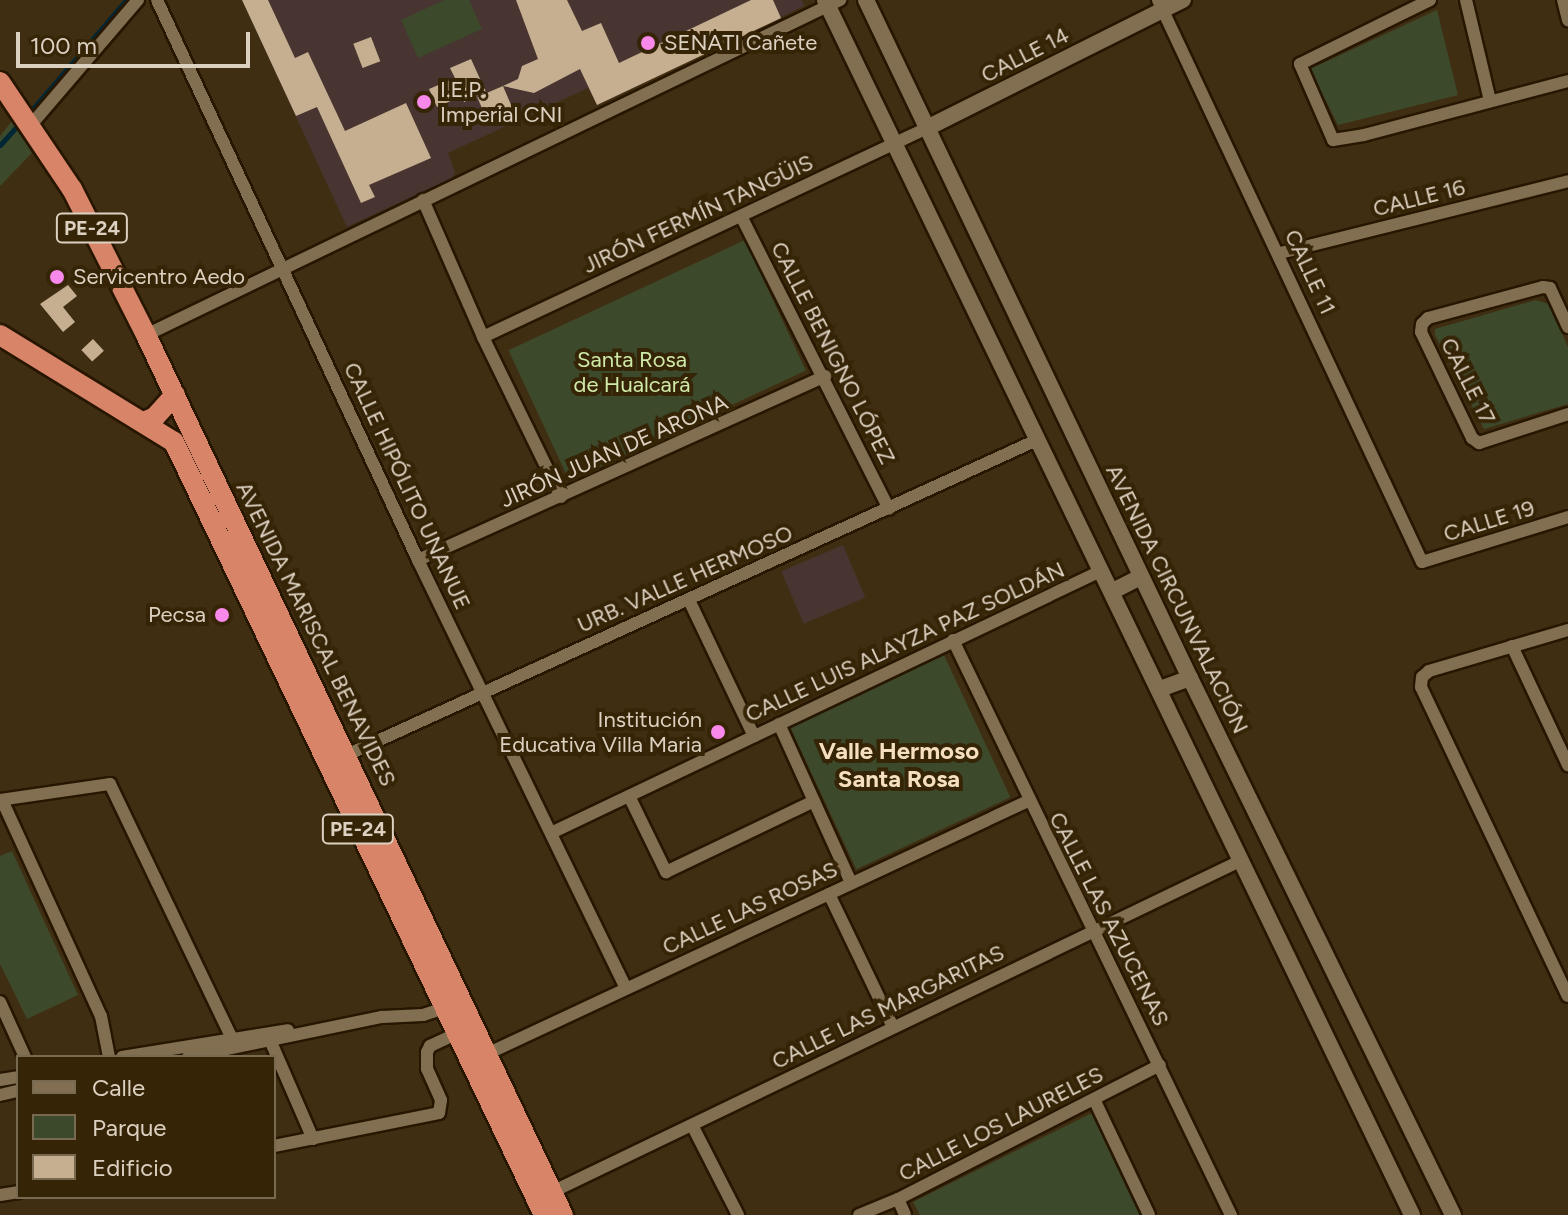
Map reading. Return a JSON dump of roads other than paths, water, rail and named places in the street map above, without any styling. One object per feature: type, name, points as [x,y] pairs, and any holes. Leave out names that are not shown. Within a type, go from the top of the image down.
[{"type":"highway","name":"PE-24","points":[[0,82],[72,189],[146,335]]},
{"type":"highway","name":"PE-24","points":[[0,335],[144,422]]},
{"type":"highway","name":"AVENIDA MARISCAL BENAVIDES","points":[[146,335],[348,755],[563,1215]]},
{"type":"highway","points":[[144,422],[155,417],[175,395]]},
{"type":"highway","name":"AVENIDA MARISCAL BENAVIDES","points":[[144,422],[174,442],[544,1215]]},
{"type":"street","points":[[30,126],[138,0]]},
{"type":"street","name":"CALLE HIPÓLITO UNANUE","points":[[157,0],[418,560],[626,988]]},
{"type":"street","name":"AVENIDA CIRCUNVALACIÓN","points":[[866,0],[1141,577],[1453,1215]]},
{"type":"street","name":"CALLE 14","points":[[929,127],[1160,5],[1183,0]]},
{"type":"street","points":[[1430,0],[1300,64],[1330,137],[1336,140],[1364,135],[1568,81]]},
{"type":"street","points":[[1466,0],[1490,101]]},
{"type":"street","points":[[1563,0],[1568,20]]},
{"type":"street","points":[[146,335],[830,2],[891,144],[1103,570],[1412,1215]]},
{"type":"street","name":"CALLE 11","points":[[1160,5],[1280,253],[1422,562]]},
{"type":"street","name":"JIRÓN FERMÍN TANGÜIS","points":[[483,337],[929,127]]},
{"type":"street","name":"CALLE 16","points":[[1280,253],[1568,181]]},
{"type":"street","points":[[423,200],[483,337],[561,497]]},
{"type":"street","name":"CALLE BENIGNO LÓPEZ","points":[[741,216],[825,376],[889,509]]},
{"type":"street","name":"CALLE 17","points":[[1568,327],[1550,288],[1543,287],[1428,318],[1422,324],[1421,332],[1472,438],[1479,443],[1568,414]]},
{"type":"street","name":"JIRÓN JUAN DE ARONA","points":[[418,560],[825,376]]},
{"type":"street","name":"URB. VALLE HERMOSO","points":[[327,764],[1039,439]]},
{"type":"street","name":"CALLE 19","points":[[1422,562],[1568,517]]},
{"type":"street","name":"CALLE LUIS ALAYZA PAZ SOLDÁN","points":[[551,833],[1103,570]]},
{"type":"street","points":[[1113,591],[1141,577]]},
{"type":"street","points":[[689,600],[754,736]]},
{"type":"street","points":[[1568,630],[1429,671],[1422,677],[1421,687],[1568,996]]},
{"type":"street","name":"CALLE LAS AZUCENAS","points":[[953,640],[1028,801],[1231,1215]]},
{"type":"street","points":[[1512,646],[1568,765]]},
{"type":"street","points":[[1160,689],[1190,678]]},
{"type":"street","points":[[779,724],[851,883]]},
{"type":"street","points":[[109,1055],[101,1016],[1,800],[110,784],[231,1037]]},
{"type":"street","points":[[629,796],[666,872],[814,801]]},
{"type":"street","name":"CALLE LAS ROSAS","points":[[489,1053],[1028,801]]},
{"type":"street","name":"CALLE LAS MARGARITAS","points":[[552,1192],[1242,860]]},
{"type":"street","points":[[829,894],[893,1027]]},
{"type":"street","points":[[0,1002],[24,1055]]},
{"type":"street","points":[[198,1055],[382,1017],[413,1017],[444,1008]]},
{"type":"street","points":[[133,1055],[286,1029],[300,1034]]},
{"type":"street","points":[[276,1146],[439,1113],[441,1100],[427,1069],[427,1052],[430,1046],[456,1034]]},
{"type":"street","points":[[270,1040],[313,1139]]},
{"type":"street","name":"CALLE LOS LAURELES","points":[[859,1215],[898,1199],[1160,1065]]},
{"type":"street","points":[[1094,1099],[1149,1215]]},
{"type":"street","points":[[692,1125],[738,1215]]},
{"type":"street","points":[[898,1199],[905,1215]]},
{"type":"waterway","points":[[30,112],[126,0]]},
{"type":"waterway","points":[[0,145],[18,125]]},
{"type":"place","name":"SENATI Cañete","points":[[648,43]]},
{"type":"place","name":"I.E.P. Imperial CNI","points":[[424,102]]},
{"type":"place","name":"Servicentro Aedo","points":[[57,277]]},
{"type":"place","name":"Pecsa","points":[[222,615]]},
{"type":"place","name":"Institución Educativa Villa Maria","points":[[718,732]]},
{"type":"district","name":"Valle Hermoso Santa Rosa","points":[[899,765]]},
{"type":"park label","name":"Santa Rosa de Hualcará","points":[[632,372]]}]
